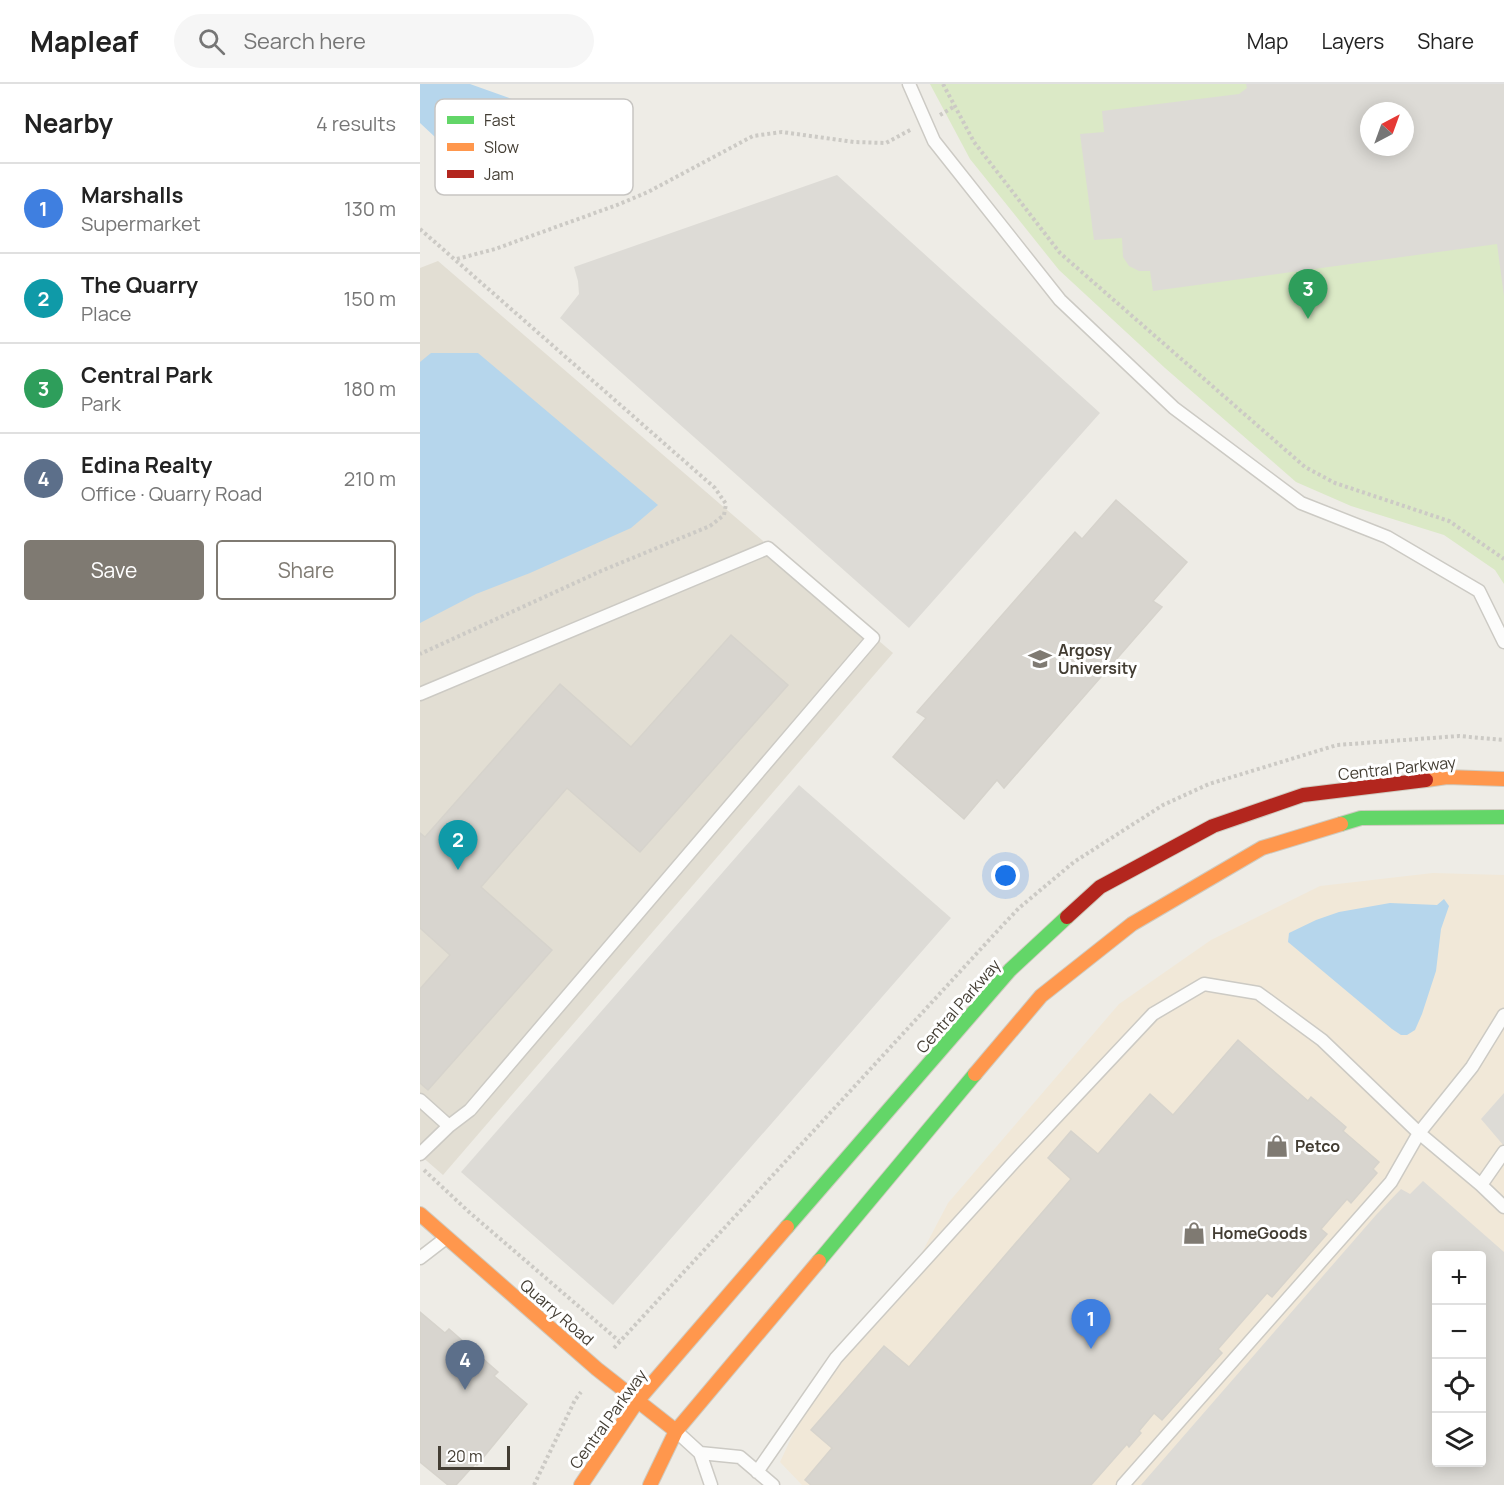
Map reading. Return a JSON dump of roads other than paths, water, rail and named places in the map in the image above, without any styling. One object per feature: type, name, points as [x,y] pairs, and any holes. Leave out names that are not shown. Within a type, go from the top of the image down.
[{"type":"street","name":"Central Parkway","points":[[581,1485],[638,1400],[1010,970],[1100,887],[1213,825],[1303,795],[1447,777],[1504,779]]},
{"type":"street","points":[[650,1485],[676,1431],[1041,996],[1132,924],[1262,848],[1361,818],[1504,817]]},
{"type":"street","name":"Quarry Road","points":[[420,1214],[597,1369],[676,1431]]},
{"type":"lane","points":[[909,84],[934,141],[1060,300],[1174,408],[1300,503],[1387,537],[1479,591],[1504,642]]},
{"type":"lane","points":[[420,694],[768,548],[873,638],[470,1110],[449,1126],[420,1154]]},
{"type":"lane","points":[[758,1472],[836,1358],[1014,1162],[1153,1014],[1204,984],[1258,993],[1322,1040],[1419,1133],[1504,1207]]},
{"type":"lane","points":[[1123,1485],[1391,1182],[1419,1133],[1472,1067],[1504,1015]]},
{"type":"lane","points":[[420,1100],[449,1126]]},
{"type":"lane","points":[[1481,1185],[1504,1152]]},
{"type":"lane","points":[[420,1258],[447,1237]]},
{"type":"lane","points":[[676,1431],[700,1453],[711,1485]]},
{"type":"lane","points":[[700,1453],[740,1457],[773,1485]]},
{"type":"water","points":[[420,84],[470,84],[512,99],[435,99],[435,137],[420,123]]},
{"type":"water","points":[[431,353],[478,353],[658,505],[631,528],[530,573],[476,594],[420,623],[420,362]]},
{"type":"water","points":[[1444,899],[1449,906],[1441,929],[1436,971],[1415,1030],[1407,1035],[1401,1035],[1392,1029],[1288,942],[1289,933],[1339,912],[1390,903],[1437,905]]},
{"type":"place","name":"Central Park","points":[[1308,319]]},
{"type":"place","name":"Argosy University","points":[[1040,659]]},
{"type":"place","name":"The Quarry","points":[[458,870]]},
{"type":"place","name":"Petco","points":[[1277,1146]]},
{"type":"place","name":"HomeGoods","points":[[1194,1233]]},
{"type":"place","name":"Marshalls","points":[[1091,1349]]},
{"type":"place","name":"Edina Realty","points":[[465,1390]]}]
